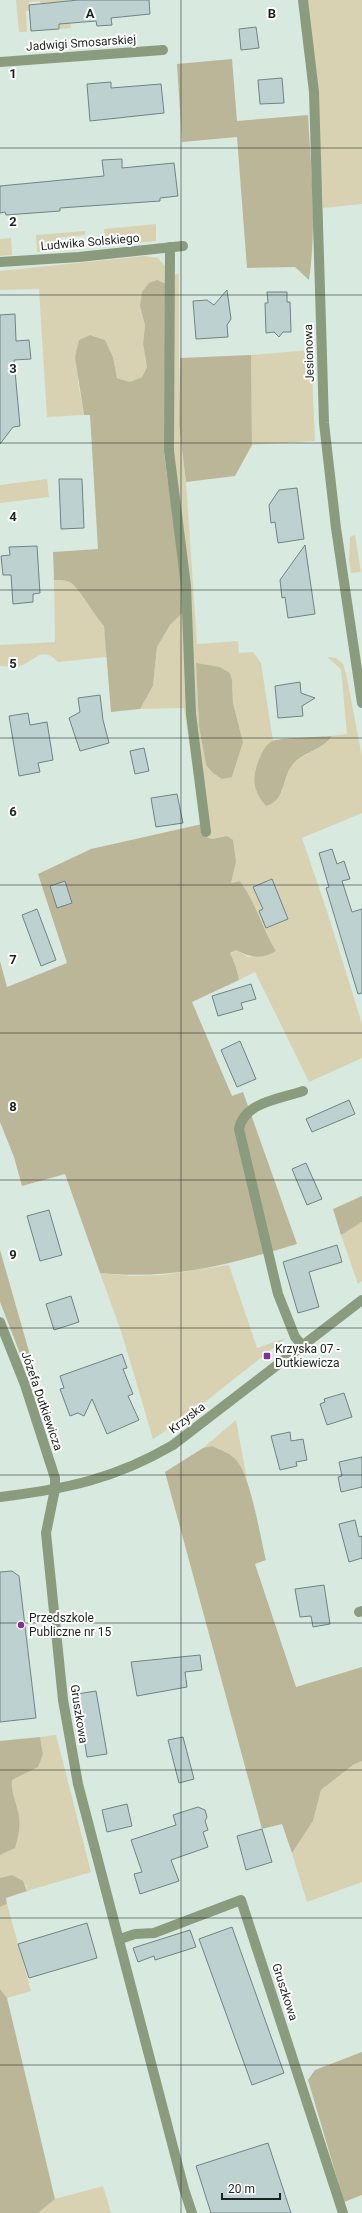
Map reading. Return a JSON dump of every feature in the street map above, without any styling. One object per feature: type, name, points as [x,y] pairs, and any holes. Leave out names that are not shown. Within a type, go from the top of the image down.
[{"type":"street","name":"Jesionowa","points":[[304,0],[314,92],[324,423],[336,528],[362,703]]},
{"type":"street","name":"Jadwigi Smosarskiej","points":[[0,62],[163,50]]},
{"type":"street","name":"Ludwika Solskiego","points":[[0,262],[183,246]]},
{"type":"street","points":[[170,247],[169,451],[186,586],[191,714],[206,832]]},
{"type":"street","points":[[302,1345],[295,1337],[278,1294],[239,1129],[241,1118],[254,1107],[303,1091]]},
{"type":"street","name":"Krzyska","points":[[0,1497],[56,1489],[106,1478],[155,1456],[173,1445],[362,1300]]},
{"type":"street","name":"Józefa Dutkiewicza","points":[[0,1322],[28,1392],[55,1478],[56,1489]]},
{"type":"street","name":"Gruszkowa","points":[[56,1489],[46,1533],[63,1700],[78,1784],[106,1892],[123,1950],[184,2189],[192,2213]]},
{"type":"street","name":"Gruszkowa","points":[[120,1939],[135,1934],[154,1933],[241,1900],[343,2213]]},
{"type":"shaded area","points":[[16,0],[68,0],[71,28],[60,29],[58,3],[41,4],[40,1],[29,2],[30,11],[26,11],[27,32],[19,32]]},
{"type":"shaded area","points":[[307,0],[362,0],[362,204],[323,208],[318,92]]},
{"type":"shaded area","points":[[232,59],[237,121],[308,115],[313,218],[313,239],[309,280],[295,267],[247,268],[237,137],[182,142],[177,64]]},
{"type":"shaded area","points":[[156,224],[156,241],[106,246],[104,229]]},
{"type":"shaded area","points":[[85,231],[85,235],[56,238],[56,250],[37,252],[36,235]]},
{"type":"shaded area","points":[[11,238],[12,255],[0,256],[0,239]]},
{"type":"shaded area","points":[[145,256],[158,258],[166,267],[166,276],[179,274],[179,424],[186,482],[197,644],[238,641],[239,653],[253,652],[261,663],[273,741],[264,749],[282,792],[285,775],[295,762],[327,742],[332,736],[347,734],[341,669],[327,657],[336,658],[343,664],[362,757],[362,813],[302,838],[327,911],[362,1024],[362,1058],[309,1082],[255,972],[239,980],[236,967],[230,954],[236,950],[248,957],[276,951],[246,889],[240,881],[231,883],[236,862],[227,836],[212,839],[203,836],[184,708],[140,709],[153,686],[157,647],[170,625],[183,611],[183,589],[164,454],[166,284],[140,306],[145,325],[143,344],[147,367],[142,377],[130,382],[117,378],[113,357],[105,340],[90,335],[79,340],[78,382],[84,415],[47,417],[39,289],[0,290],[0,271]],"holes":[[[196,664],[220,667],[230,673],[232,680],[233,703],[243,742],[232,777],[206,765],[199,726]]]},
{"type":"shaded area","points":[[157,280],[166,284],[164,454],[183,589],[183,612],[170,625],[157,647],[153,686],[140,709],[111,712],[104,626],[77,588],[69,582],[54,580],[53,552],[98,549],[90,415],[84,415],[75,357],[79,340],[90,335],[105,340],[113,357],[117,378],[130,382],[142,377],[147,367],[143,344],[145,325],[140,306],[142,292],[149,283]]},
{"type":"shaded area","points":[[311,350],[315,441],[252,445],[251,355]]},
{"type":"shaded area","points":[[251,355],[252,445],[235,476],[186,482],[179,424],[180,358]]},
{"type":"shaded area","points":[[47,479],[49,497],[0,503],[0,485]]},
{"type":"shaded area","points":[[355,535],[361,572],[351,573],[349,560],[350,537]]},
{"type":"shaded area","points":[[54,580],[69,582],[77,588],[104,626],[107,657],[58,662],[46,654],[16,667],[0,666],[0,645],[55,642]]},
{"type":"shaded area","points":[[196,663],[220,667],[230,673],[232,680],[233,703],[243,742],[232,777],[222,779],[213,773],[206,765],[199,726]]},
{"type":"shaded area","points":[[332,736],[320,747],[301,757],[292,765],[278,798],[273,803],[266,806],[255,788],[254,782],[258,762],[267,745],[276,740]]},
{"type":"shaded area","points":[[202,824],[203,836],[212,839],[227,836],[233,840],[236,862],[231,883],[240,881],[246,889],[276,951],[266,956],[251,956],[236,950],[230,953],[236,967],[239,980],[192,1002],[232,1096],[243,1092],[297,1244],[200,1269],[127,1275],[100,1273],[65,1174],[22,1186],[14,1157],[0,1122],[0,961],[7,987],[67,963],[38,874],[91,849]]},
{"type":"shaded area","points":[[362,1196],[362,1222],[341,1235],[333,1209]]},
{"type":"shaded area","points":[[362,1222],[362,1281],[358,1284],[341,1235]]},
{"type":"shaded area","points":[[0,1250],[32,1362],[26,1369],[0,1302]]},
{"type":"shaded area","points":[[229,1265],[257,1348],[286,1338],[182,1420],[153,1439],[122,1334],[100,1273],[131,1276],[163,1275]]},
{"type":"shaded area","points":[[236,1420],[247,1480],[240,1467],[225,1451],[211,1447],[203,1448]]},
{"type":"shaded area","points":[[212,1446],[231,1455],[236,1460],[246,1479],[251,1493],[266,1560],[255,1564],[296,1687],[362,1667],[362,1761],[353,1765],[321,1790],[313,1821],[292,1853],[282,1824],[262,1829],[165,1472],[203,1448]]},
{"type":"shaded area","points":[[56,1735],[91,1872],[27,1891],[27,1886],[12,1875],[0,1878],[0,1855],[18,1811],[11,1790],[12,1780],[24,1774],[43,1754],[40,1737]]},
{"type":"shaded area","points":[[40,1737],[43,1754],[38,1767],[12,1780],[13,1792],[19,1816],[18,1834],[15,1848],[0,1855],[0,1741]]},
{"type":"shaded area","points":[[362,1761],[362,1882],[307,1902],[292,1853],[313,1821],[321,1790],[353,1765]]},
{"type":"shaded area","points":[[12,1875],[23,1881],[27,1891],[6,1898],[7,1904],[0,1907],[0,1878]]},
{"type":"shaded area","points":[[7,1904],[31,1991],[7,1998],[0,1989],[0,1907]]},
{"type":"shaded area","points":[[0,1989],[7,1998],[55,2199],[38,2213],[0,2213]]},
{"type":"shaded area","points":[[362,2052],[362,2195],[344,2202],[308,2080],[315,2070]]},
{"type":"shaded area","points":[[103,2186],[111,2213],[38,2213],[55,2199]]},
{"type":"building","points":[[78,0],[149,0],[150,14],[111,18],[112,25],[97,26],[96,21],[59,24],[59,29],[31,31],[29,5]]},
{"type":"building","points":[[256,27],[259,48],[241,50],[239,29]]},
{"type":"building","points":[[282,78],[284,103],[260,104],[258,80]]},
{"type":"building","points":[[111,82],[111,88],[161,84],[164,113],[90,121],[87,84]]},
{"type":"building","points":[[122,159],[122,168],[174,163],[178,196],[160,198],[160,201],[60,208],[60,211],[6,215],[5,212],[0,213],[0,186],[104,176],[102,160]]},
{"type":"building","points":[[227,290],[231,319],[227,325],[228,337],[196,339],[193,301],[207,300],[214,305]]},
{"type":"building","points":[[267,292],[287,292],[287,302],[290,302],[291,332],[283,332],[279,337],[274,332],[266,333],[265,303],[268,303]]},
{"type":"building","points":[[15,314],[16,341],[29,340],[31,359],[14,360],[20,426],[13,427],[0,444],[0,315]]},
{"type":"building","points":[[59,479],[82,479],[84,528],[61,529]]},
{"type":"building","points":[[297,488],[304,539],[278,543],[275,522],[271,523],[269,505],[279,490]]},
{"type":"building","points":[[305,545],[315,614],[288,618],[285,597],[282,598],[280,580]]},
{"type":"building","points":[[37,546],[40,593],[33,594],[33,602],[13,604],[11,575],[3,575],[1,556],[10,555],[9,547]]},
{"type":"building","points":[[300,682],[301,693],[315,698],[302,706],[303,716],[278,718],[275,686]]},
{"type":"building","points":[[100,695],[103,720],[109,743],[80,751],[69,718],[80,712],[78,698]]},
{"type":"building","points":[[28,713],[30,725],[47,722],[53,760],[38,763],[40,772],[19,776],[9,716]]},
{"type":"building","points":[[144,748],[149,771],[135,774],[130,751]]},
{"type":"building","points":[[177,794],[183,823],[156,827],[151,798]]},
{"type":"building","points":[[332,849],[337,864],[344,861],[350,879],[342,881],[352,912],[362,909],[362,993],[358,994],[326,888],[329,887],[319,853]]},
{"type":"building","points":[[272,879],[288,919],[266,928],[259,911],[263,909],[253,887]]},
{"type":"building","points":[[65,881],[72,903],[57,908],[50,886]]},
{"type":"building","points":[[37,909],[56,960],[41,966],[22,915]]},
{"type":"building","points":[[251,984],[256,999],[241,1003],[243,1009],[218,1016],[212,996]]},
{"type":"building","points":[[240,1041],[256,1079],[237,1087],[221,1050]]},
{"type":"building","points":[[349,1100],[355,1114],[312,1132],[306,1119]]},
{"type":"building","points":[[306,1163],[322,1199],[307,1205],[292,1169]]},
{"type":"building","points":[[49,1210],[62,1255],[40,1261],[27,1216]]},
{"type":"building","points":[[337,1245],[342,1262],[309,1272],[319,1307],[298,1313],[283,1262]]},
{"type":"building","points":[[71,1296],[79,1322],[54,1330],[46,1304]]},
{"type":"building","points":[[122,1354],[127,1368],[123,1369],[133,1394],[128,1396],[139,1420],[107,1434],[92,1399],[84,1416],[78,1413],[70,1416],[60,1389],[64,1388],[60,1376]]},
{"type":"building","points":[[344,1393],[352,1417],[327,1425],[320,1404],[325,1402],[324,1399]]},
{"type":"building","points":[[290,1432],[291,1441],[303,1439],[307,1460],[296,1462],[297,1466],[280,1470],[271,1436]]},
{"type":"building","points":[[362,1457],[362,1487],[341,1492],[338,1477],[342,1476],[339,1462]]},
{"type":"building","points":[[355,1520],[359,1537],[362,1536],[362,1558],[349,1562],[339,1524]]},
{"type":"building","points":[[12,1571],[19,1576],[36,1718],[0,1722],[0,1572]]},
{"type":"building","points":[[324,1585],[330,1624],[313,1627],[311,1616],[300,1617],[295,1589]]},
{"type":"building","points":[[200,1655],[202,1670],[185,1672],[187,1687],[137,1696],[131,1662]]},
{"type":"building","points":[[96,1691],[107,1754],[87,1757],[77,1694]]},
{"type":"building","points":[[183,1737],[194,1779],[179,1783],[168,1740]]},
{"type":"building","points":[[127,1804],[132,1826],[107,1832],[102,1810]]},
{"type":"building","points":[[198,1807],[205,1810],[207,1817],[205,1821],[208,1830],[203,1832],[208,1847],[171,1860],[179,1881],[140,1894],[134,1874],[142,1872],[131,1840],[176,1825],[173,1815]]},
{"type":"building","points":[[262,1829],[272,1862],[246,1870],[237,1836]]},
{"type":"building","points":[[87,1923],[97,1958],[29,1978],[18,1944]]},
{"type":"building","points":[[232,1927],[284,2073],[252,2085],[199,1939]]},
{"type":"building","points":[[190,1930],[196,1947],[155,1960],[154,1956],[138,1962],[133,1948]]},
{"type":"building","points":[[268,2143],[291,2213],[211,2213],[196,2166]]},
{"type":"place","name":"Krzyska 07 - Dutkiewicza","points":[[267,1356]]},
{"type":"place","name":"Przedszkole Publiczne nr 15","points":[[21,1625]]}]
